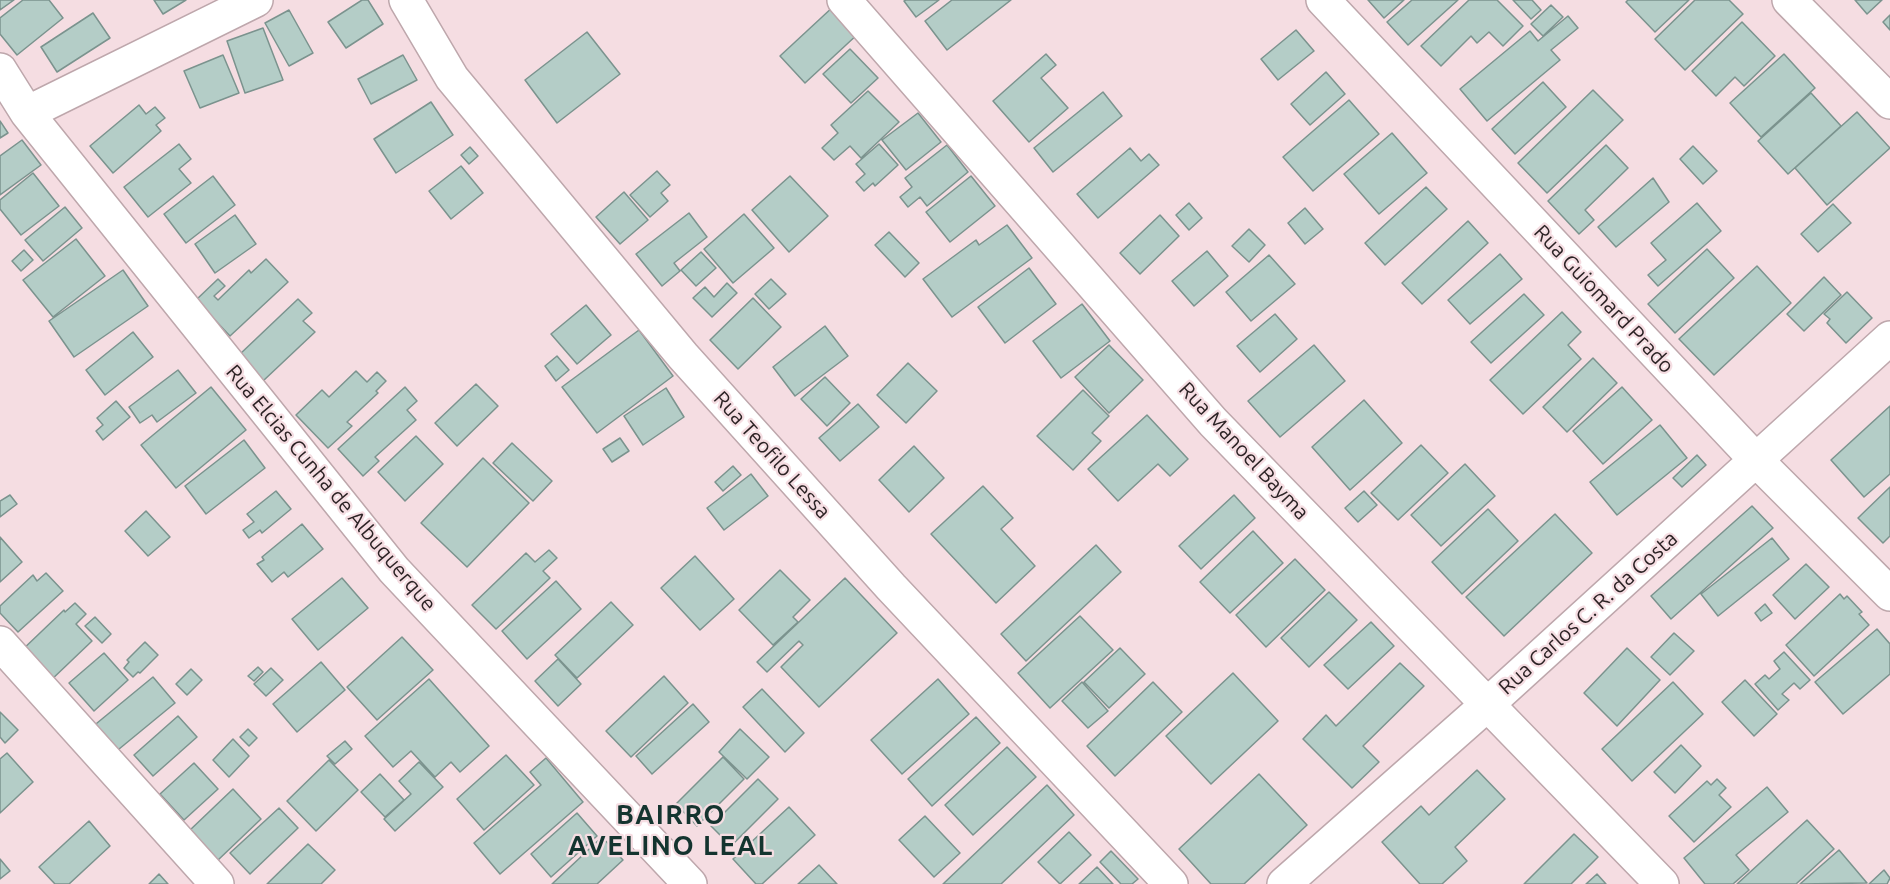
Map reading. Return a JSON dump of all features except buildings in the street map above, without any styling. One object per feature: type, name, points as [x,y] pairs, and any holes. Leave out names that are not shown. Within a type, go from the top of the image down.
[{"type":"street","points":[[27,113],[256,0]]},
{"type":"street","name":"Rua Teofilo Lessa","points":[[406,0],[452,78],[683,356],[891,587],[1171,884]]},
{"type":"street","name":"Rua Manoel Bayma","points":[[844,0],[1213,422],[1662,884]]},
{"type":"street","name":"Rua Guiomard Prado","points":[[1323,0],[1756,460],[1890,594]]},
{"type":"street","points":[[1789,0],[1890,102]]},
{"type":"street","name":"Rua Elcias Cunha de Albuquerque","points":[[0,70],[27,113],[394,570],[690,884]]},
{"type":"street","name":"Rua Carlos C. R. da Costa","points":[[1284,884],[1489,704],[1890,338]]},
{"type":"street","points":[[0,643],[217,884]]},
{"type":"district","name":"BAIRRO AVELINO LEAL","points":[[671,830]]}]
